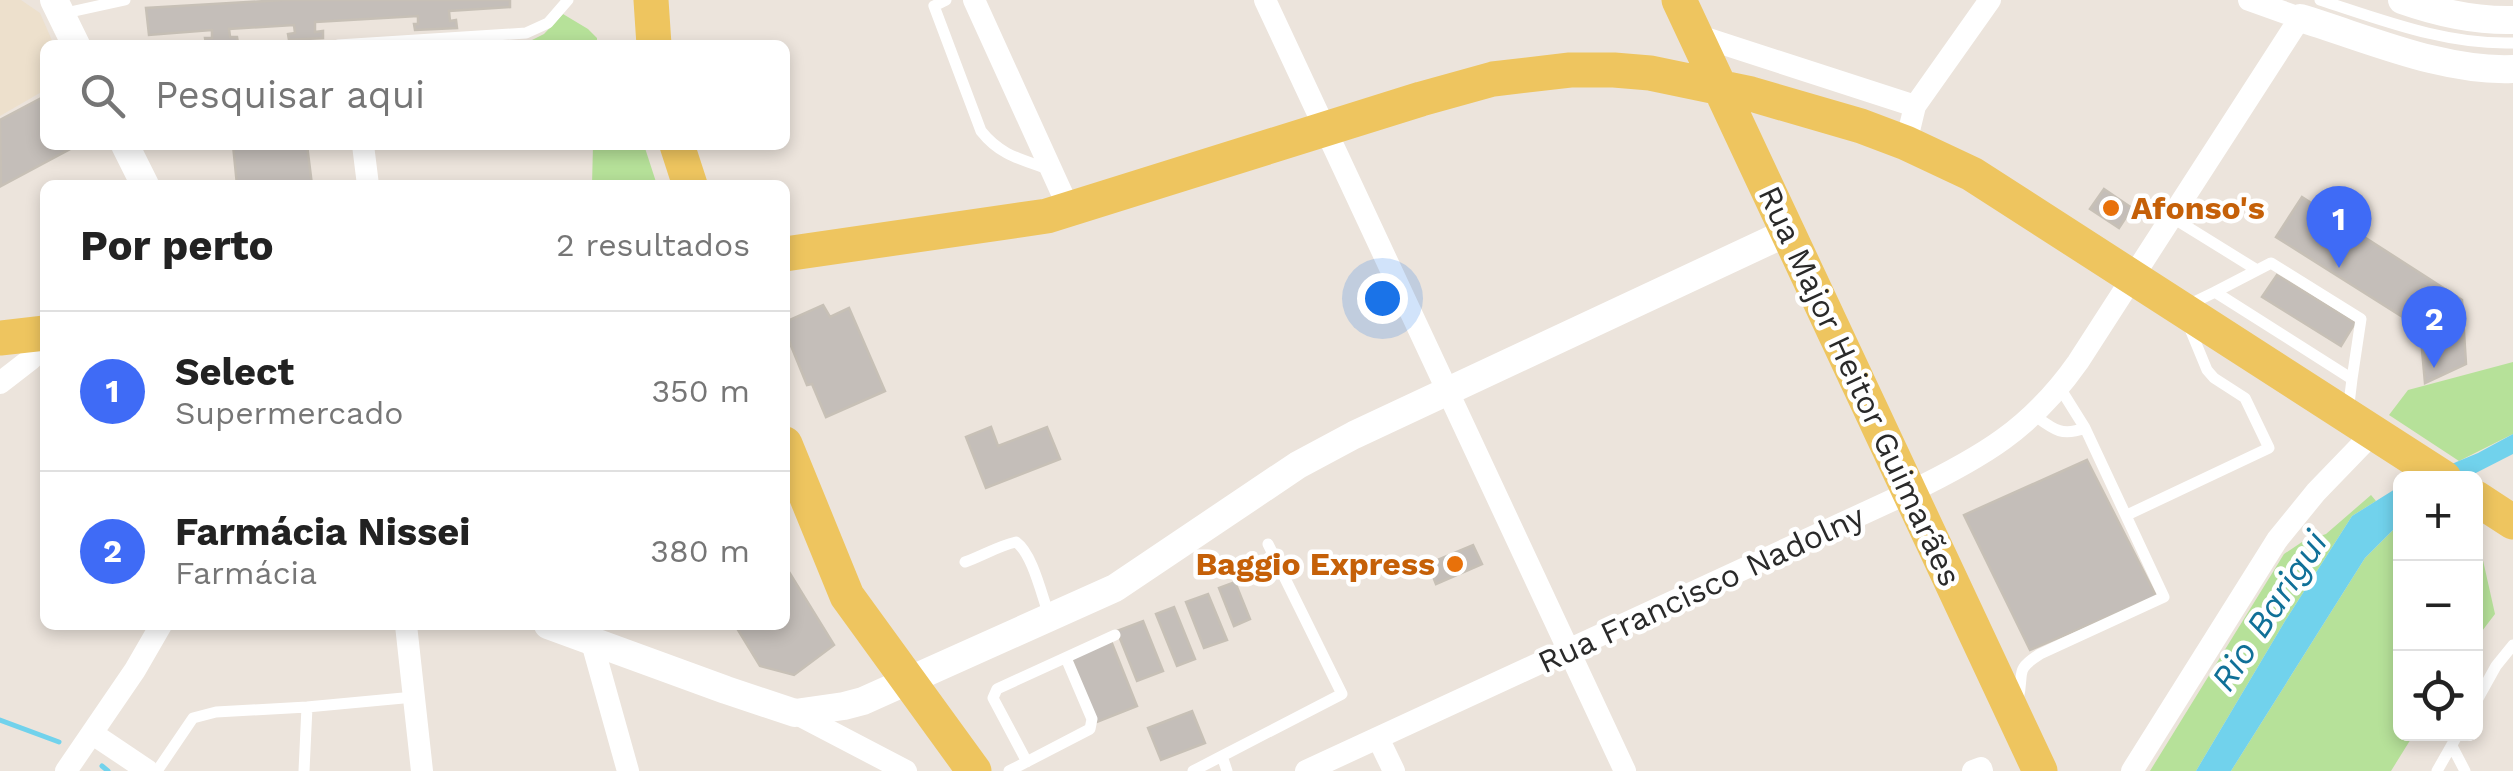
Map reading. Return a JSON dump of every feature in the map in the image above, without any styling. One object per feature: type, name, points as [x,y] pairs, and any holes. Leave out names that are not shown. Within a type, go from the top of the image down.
[{"type":"main road","points":[[651,0],[654,40]]},
{"type":"main road","name":"Rua Major Heitor Guimarães","points":[[1680,0],[2040,771]]},
{"type":"main road","points":[[790,253],[1020,221],[1070,210],[1456,89],[1570,70],[1650,73],[1803,108],[1906,142],[1972,174],[2433,471]]},
{"type":"main road","points":[[678,150],[688,180]]},
{"type":"main road","points":[[0,338],[40,334]]},
{"type":"main road","points":[[790,456],[848,596]]},
{"type":"main road","points":[[790,513],[910,680],[964,768]]},
{"type":"street","points":[[974,0],[1070,210]]},
{"type":"street","points":[[1265,0],[1624,771]]},
{"type":"street","points":[[1906,142],[1916,106],[1990,0]]},
{"type":"street","points":[[2248,0],[2310,9],[2434,60],[2468,67],[2513,69]]},
{"type":"street","points":[[2402,0],[2465,18],[2513,20]]},
{"type":"street","points":[[58,7],[74,40]]},
{"type":"street","name":"Rua Francisco Nadolny","points":[[1306,771],[1910,492],[1990,450],[2060,388],[2310,9]]},
{"type":"street","points":[[1696,35],[1916,106]]},
{"type":"street","points":[[129,150],[143,180]]},
{"type":"street","points":[[364,150],[367,180]]},
{"type":"street","points":[[795,713],[844,706],[910,680],[1129,580],[1324,451],[1788,232]]},
{"type":"street","points":[[0,383],[40,349]]},
{"type":"street","points":[[2132,771],[2276,540],[2373,433]]},
{"type":"street","points":[[66,771],[158,630]]},
{"type":"street","points":[[407,630],[422,771]]},
{"type":"street","points":[[563,630],[795,713],[906,771]]},
{"type":"street","points":[[590,639],[628,771]]},
{"type":"street","points":[[93,734],[148,771]]},
{"type":"street","points":[[1378,738],[1394,771]]},
{"type":"street","points":[[1973,771],[1982,771]]},
{"type":"lane","points":[[58,7],[125,0]]},
{"type":"lane","points":[[416,40],[526,33],[548,23],[568,0]]},
{"type":"lane","points":[[946,0],[934,6],[981,131],[993,146],[1008,155],[1052,170]]},
{"type":"lane","points":[[2310,9],[2462,40],[2513,43]]},
{"type":"lane","points":[[2172,218],[2257,270]]},
{"type":"lane","points":[[2127,516],[2269,448],[2245,398],[2207,370],[2182,308],[2271,263],[2361,319],[2352,379],[2373,433]]},
{"type":"lane","points":[[2215,292],[2352,379]]},
{"type":"lane","points":[[2013,712],[2024,664],[2164,597],[2084,428],[2060,388]]},
{"type":"lane","points":[[2034,415],[2053,429],[2071,433],[2084,428]]},
{"type":"lane","points":[[965,562],[1016,542],[1030,559],[1050,618]]},
{"type":"lane","points":[[1193,771],[1342,694],[1268,544]]},
{"type":"lane","points":[[1028,762],[993,693],[1115,635]]},
{"type":"lane","points":[[2483,689],[2513,645]]},
{"type":"lane","points":[[1009,771],[1090,729],[1092,719],[1066,658]]},
{"type":"lane","points":[[157,771],[193,718],[216,712],[414,697]]},
{"type":"lane","points":[[304,771],[307,707]]},
{"type":"lane","points":[[2437,771],[2454,741]]},
{"type":"lane","points":[[2452,746],[2465,771]]},
{"type":"lane","points":[[1222,756],[1228,771]]},
{"type":"shaded area","points":[[0,0],[21,0],[40,13],[52,40],[40,40],[40,93],[0,116]]},
{"type":"green space","points":[[563,14],[588,29],[597,40],[532,40],[544,34]]},
{"type":"green space","points":[[593,150],[646,150],[655,180],[592,180]]},
{"type":"green space","points":[[2513,362],[2513,434],[2459,461],[2389,415],[2408,390]]},
{"type":"green space","points":[[2371,495],[2376,501],[2352,516],[2196,771],[2150,771],[2284,554],[2302,542],[2326,534]]},
{"type":"green space","points":[[2393,530],[2393,741],[2410,741],[2391,771],[2231,771],[2365,558]]},
{"type":"green space","points":[[2483,560],[2495,614],[2483,630]]},
{"type":"water","points":[[2513,434],[2513,454],[2480,471],[2435,471]]},
{"type":"water","points":[[2393,490],[2393,530],[2365,558],[2231,771],[2196,771],[2285,621],[2352,516]]},
{"type":"building","points":[[283,0],[510,0],[510,7],[449,11],[450,21],[456,20],[457,28],[415,30],[418,16],[315,22],[315,32],[323,31],[323,38],[289,40],[288,34],[295,33],[294,25],[229,29],[230,37],[238,40],[205,40],[212,38],[212,30],[149,35],[146,8]]},
{"type":"building","points":[[40,99],[40,150],[68,150],[1,186],[0,120]]},
{"type":"building","points":[[234,150],[308,150],[311,180],[236,180]]},
{"type":"building","name":"Afonso's","points":[[2104,189],[2132,208],[2119,228],[2090,209]]},
{"type":"building","points":[[2302,197],[2462,300],[2466,364],[2425,383],[2420,328],[2276,237]]},
{"type":"building","points":[[2277,275],[2355,323],[2341,346],[2262,297]]},
{"type":"building","points":[[823,305],[830,317],[849,308],[885,391],[826,417],[812,384],[807,385],[790,343],[790,320]]},
{"type":"building","points":[[991,427],[998,446],[1047,427],[1060,459],[986,488],[966,437]]},
{"type":"building","points":[[2087,460],[2156,596],[2030,650],[1964,515]]},
{"type":"building","name":"Baggio Express","points":[[1473,545],[1482,564],[1436,584],[1428,564]]},
{"type":"building","points":[[790,574],[834,645],[794,675],[760,666],[738,630],[790,630]]},
{"type":"building","points":[[1235,582],[1250,619],[1234,626],[1219,588]]},
{"type":"building","points":[[1208,594],[1227,640],[1204,648],[1186,602]]},
{"type":"building","points":[[1174,607],[1195,659],[1177,666],[1156,614]]},
{"type":"building","points":[[1143,621],[1163,671],[1137,681],[1117,631]]},
{"type":"building","points":[[1111,641],[1137,706],[1097,722],[1071,657]]},
{"type":"building","points":[[1192,711],[1205,743],[1161,760],[1148,728]]},
{"type":"waterway","points":[[0,720],[59,742]]},
{"type":"waterway","points":[[102,766],[108,771]]},
{"type":"place","name":"Afonso's","points":[[2111,208]]},
{"type":"place","name":"Select","points":[[2339,268]]},
{"type":"place","name":"Farmácia Nissei","points":[[2434,368]]},
{"type":"place","name":"Baggio Express","points":[[1455,564]]},
{"type":"water label","name":"Rio Barigui","points":[[2269,611]]}]
